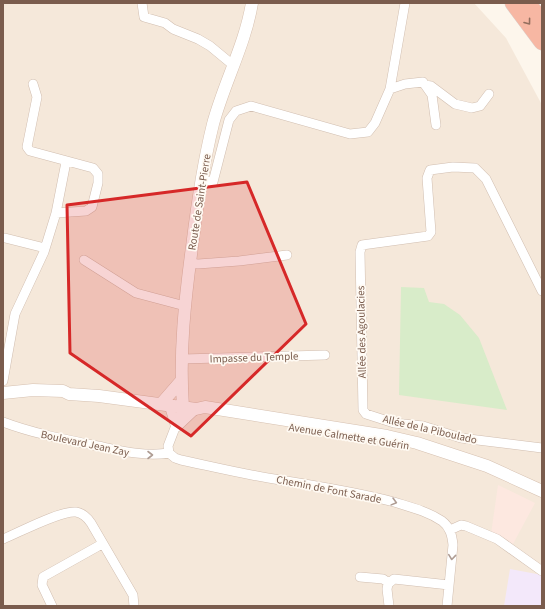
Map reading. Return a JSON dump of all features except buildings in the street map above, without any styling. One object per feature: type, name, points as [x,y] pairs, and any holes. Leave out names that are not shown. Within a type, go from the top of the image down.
[{"type":"highway","points":[[513,3],[542,42]]},
{"type":"highway","points":[[527,3],[542,20]]},
{"type":"main road","name":"Route de Saint-Pierre","points":[[183,407],[181,381],[185,306],[202,180],[214,122],[245,32],[252,3]]},
{"type":"main road","points":[[165,404],[181,381]]},
{"type":"main road","points":[[3,393],[33,390],[64,391],[69,394]]},
{"type":"main road","points":[[3,400],[64,396],[69,394]]},
{"type":"main road","name":"Avenue Calmette et Guérin","points":[[69,394],[99,396],[196,409],[208,407],[394,438],[447,452],[487,466],[542,491]]},
{"type":"main road","name":"Avenue Calmette et Guérin","points":[[196,409],[205,414],[368,437],[449,456],[483,469],[518,486],[542,500]]},
{"type":"street","points":[[142,3],[144,17],[165,23],[173,29],[198,39],[210,46],[233,66]]},
{"type":"street","points":[[202,180],[212,182],[229,120],[236,111],[251,106],[350,134],[368,132],[375,123],[390,89],[405,3]]},
{"type":"street","points":[[390,89],[405,84],[423,82],[431,86],[455,104],[472,108],[480,106],[489,94]]},
{"type":"street","points":[[33,84],[37,97],[27,147],[30,151],[66,162],[93,168],[98,174],[98,183],[90,210],[86,212],[56,213]]},
{"type":"street","points":[[425,84],[432,95],[436,126]]},
{"type":"street","points":[[3,381],[15,314],[45,248],[56,213],[66,162]]},
{"type":"street","name":"Allée des Agoulacies","points":[[366,414],[363,410],[361,248],[362,245],[428,236],[432,232],[427,178],[430,170],[453,167],[475,168],[486,179],[542,291]]},
{"type":"street","points":[[5,238],[45,248]]},
{"type":"street","points":[[190,263],[239,262],[287,255]]},
{"type":"street","points":[[84,260],[136,293],[185,306]]},
{"type":"street","name":"Impasse du Temple","points":[[182,359],[325,355]]},
{"type":"street","points":[[165,404],[176,428]]},
{"type":"street","points":[[169,453],[168,446],[183,407]]},
{"type":"street","points":[[176,428],[196,409]]},
{"type":"street","name":"Allée de la Piboulado","points":[[366,414],[394,423],[423,426],[461,438],[542,448]]},
{"type":"street","name":"Boulevard Jean Zay","points":[[3,422],[54,437],[142,455],[169,453]]},
{"type":"street","name":"Chemin de Font Sarade","points":[[169,453],[175,458],[181,460],[346,491],[415,508],[443,521],[450,530]]},
{"type":"street","points":[[3,539],[69,513],[75,512],[81,514],[87,518],[133,595],[134,606]]},
{"type":"street","points":[[447,606],[453,545],[450,530],[461,525],[497,539],[542,571]]},
{"type":"street","points":[[52,606],[42,586],[43,577],[102,544]]},
{"type":"street","points":[[360,577],[383,579],[389,583]]},
{"type":"street","points":[[389,606],[387,589],[389,583],[394,579],[449,585]]},
{"type":"highlighted area","points":[[247,182],[306,324],[191,436],[70,353],[67,205]]},
{"type":"shaded area","points":[[3,3],[474,3],[506,38],[542,105],[542,606],[3,606]]},
{"type":"shaded area","points":[[498,485],[535,503],[513,544],[502,537],[491,534]]},
{"type":"shaded area","points":[[510,569],[542,575],[542,606],[504,606]]},
{"type":"green space","points":[[401,287],[424,288],[429,302],[444,304],[460,315],[479,338],[507,410],[399,395]]}]
